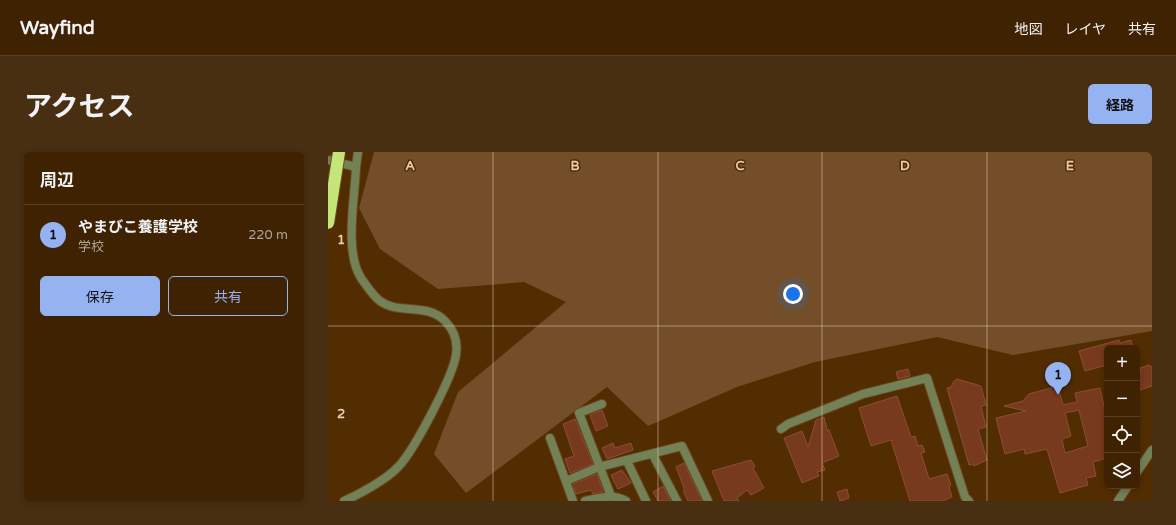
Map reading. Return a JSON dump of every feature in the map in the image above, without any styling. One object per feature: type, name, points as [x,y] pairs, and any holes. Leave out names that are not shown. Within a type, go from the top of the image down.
[{"type":"highway","points":[[328,223],[339,152]]},
{"type":"street","points":[[344,501],[387,476],[397,469],[406,459],[442,390],[456,356],[457,346],[451,329],[439,316],[427,311],[390,306],[380,302],[360,277],[352,246],[358,152]]},
{"type":"street","points":[[328,160],[356,167]]},
{"type":"street","points":[[781,429],[788,424],[863,394],[926,378],[966,497],[969,501]]},
{"type":"street","points":[[602,404],[579,413],[611,496]]},
{"type":"street","points":[[550,438],[573,501]]},
{"type":"street","points":[[566,481],[599,467],[654,455],[682,446],[708,501]]},
{"type":"street","points":[[1140,468],[1152,450]]},
{"type":"street","points":[[654,455],[676,501]]},
{"type":"street","points":[[627,461],[646,501]]},
{"type":"street","points":[[1118,501],[1126,489]]},
{"type":"street","points":[[585,501],[611,496],[621,498],[626,501]]},
{"type":"shaded area","points":[[374,152],[1152,152],[1152,331],[1013,355],[937,337],[815,362],[737,387],[648,426],[607,387],[466,493],[434,454],[458,392],[566,302],[524,282],[438,289],[380,249],[359,208]]},
{"type":"building","points":[[1119,340],[1120,343],[1131,340],[1132,345],[1104,345],[1104,366],[1085,371],[1079,351]]},
{"type":"building","points":[[1149,365],[1152,367],[1152,386],[1140,390],[1141,372],[1140,368]]},
{"type":"building","points":[[908,369],[910,376],[898,379],[896,372]]},
{"type":"building","points":[[957,379],[981,386],[986,405],[981,406],[986,427],[978,429],[987,460],[974,466],[973,464],[969,465],[947,388],[951,387]]},
{"type":"building","points":[[1058,386],[1063,405],[1077,402],[1075,393],[1100,388],[1104,406],[1104,459],[1093,462],[1096,476],[1086,478],[1088,485],[1060,493],[1047,449],[1025,454],[1024,449],[1005,454],[996,418],[1026,411],[1004,406],[1023,401],[1029,394]],"holes":[[[1079,410],[1088,446],[1065,453],[1062,439],[1071,436],[1065,413]]]},
{"type":"building","points":[[897,396],[911,437],[915,436],[918,446],[922,445],[925,452],[921,453],[929,479],[947,474],[951,485],[949,487],[952,497],[943,501],[910,501],[891,440],[871,446],[859,408]]},
{"type":"building","points":[[602,410],[608,426],[596,431],[590,415]]},
{"type":"building","points":[[824,417],[827,430],[829,430],[839,456],[822,463],[825,470],[817,472],[819,476],[802,483],[784,438],[802,431],[808,447],[816,420]]},
{"type":"building","points":[[575,419],[593,464],[570,473],[565,459],[574,456],[563,424]]},
{"type":"building","points":[[613,443],[615,448],[631,443],[633,450],[607,459],[602,448]]},
{"type":"building","points":[[751,460],[755,466],[753,468],[764,488],[751,495],[747,490],[737,498],[739,501],[724,501],[712,471]]},
{"type":"building","points":[[684,463],[702,501],[688,501],[684,493],[684,488],[676,467]]},
{"type":"building","points":[[622,470],[631,483],[618,489],[611,475]]},
{"type":"building","points":[[597,474],[603,492],[593,494],[591,490],[576,494],[573,484]]},
{"type":"building","points":[[663,486],[671,501],[658,501],[653,492]]},
{"type":"building","points":[[847,489],[849,498],[840,501],[837,492]]},
{"type":"place","name":"やまびこ養護学校","points":[[1058,395]]}]
